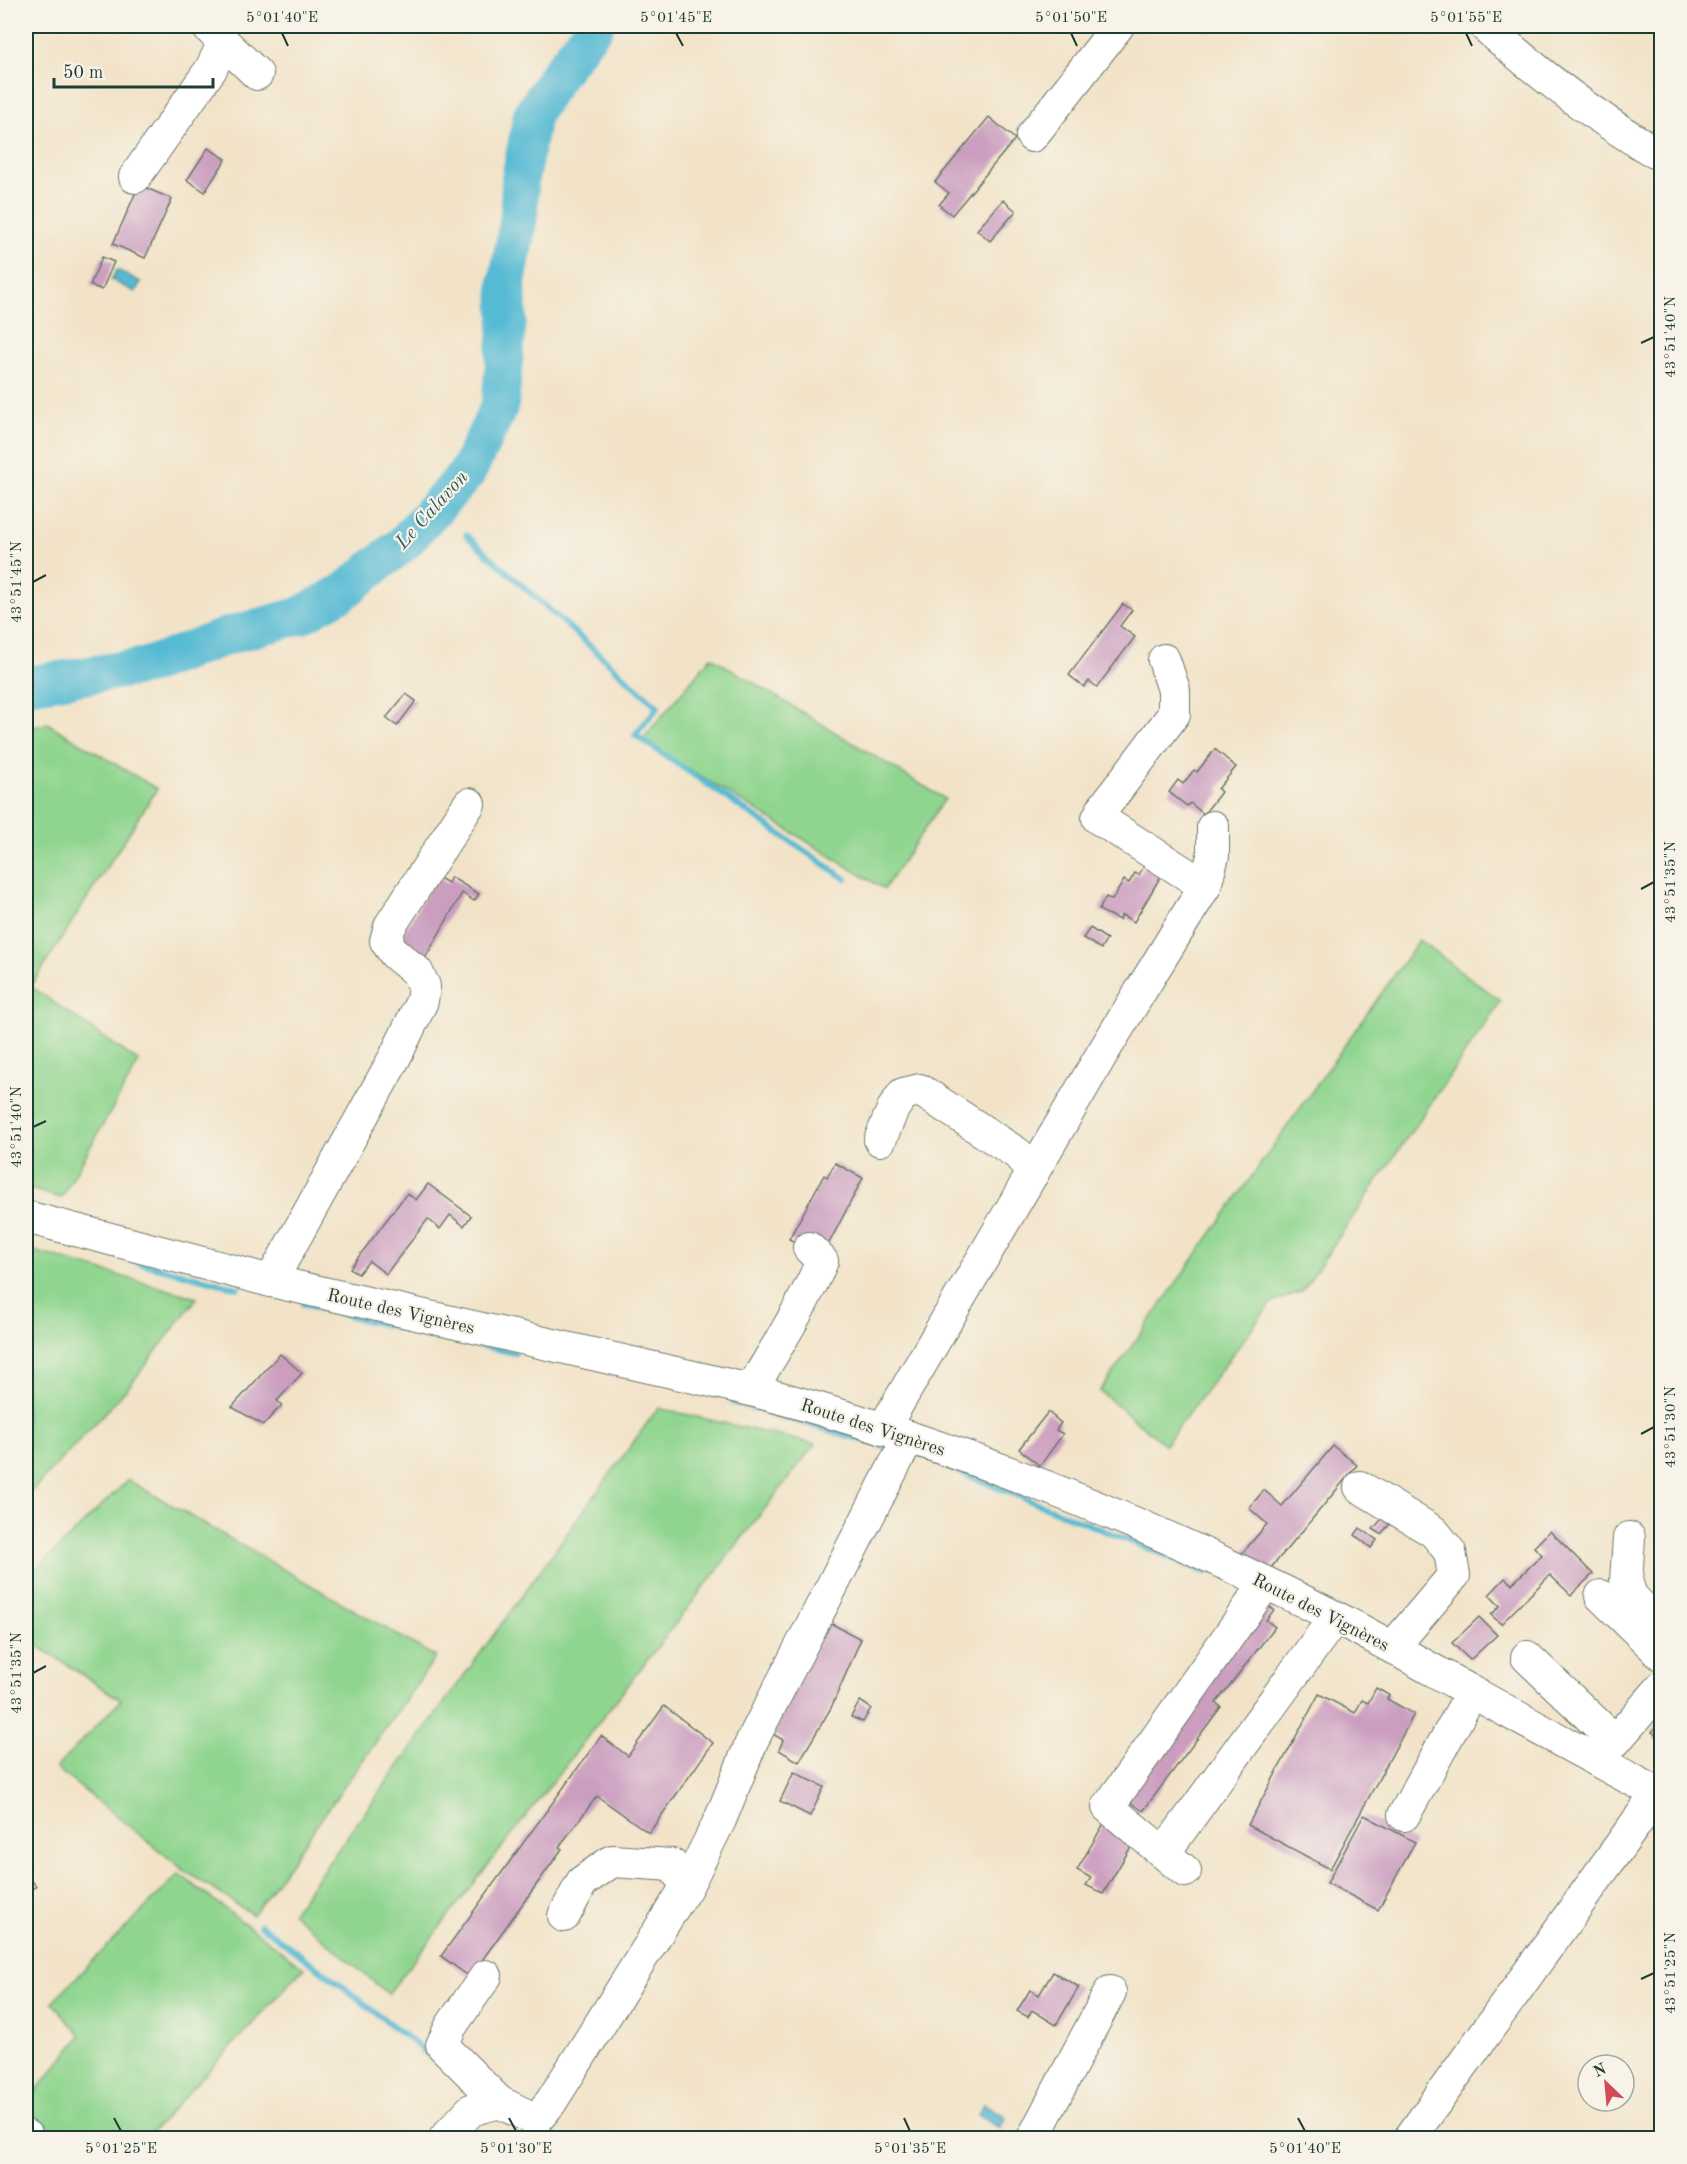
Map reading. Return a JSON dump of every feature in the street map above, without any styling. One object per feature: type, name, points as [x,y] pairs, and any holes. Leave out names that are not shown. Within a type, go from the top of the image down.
[{"type":"street","points":[[1032,136],[1118,26]]},
{"type":"street","points":[[1485,26],[1566,93],[1642,146],[1662,156]]},
{"type":"street","points":[[216,34],[257,74]]},
{"type":"street","points":[[135,177],[211,69],[216,34]]},
{"type":"street","points":[[1164,660],[1174,690],[1174,714],[1098,818],[1204,886]]},
{"type":"street","points":[[271,1281],[395,1057],[422,1001],[424,986],[417,972],[395,954],[386,941],[390,926],[469,804]]},
{"type":"street","points":[[486,1976],[451,2026],[442,2045],[499,2102],[536,2120],[551,2102],[687,1886],[720,1820],[752,1741],[896,1433],[1033,1173],[1204,886],[1213,856],[1213,827]]},
{"type":"street","points":[[880,1140],[893,1109],[903,1094],[921,1090],[1018,1154],[1033,1173]]},
{"type":"street","name":"Route des Vignères","points":[[26,1217],[271,1281],[751,1390],[821,1408],[896,1433],[1130,1521],[1266,1583],[1392,1647],[1472,1692],[1606,1751],[1659,1795]]},
{"type":"street","points":[[751,1390],[780,1343],[822,1261],[809,1248]]},
{"type":"street","points":[[1360,1487],[1434,1532],[1450,1552],[1454,1575],[1392,1647]]},
{"type":"street","points":[[1629,1538],[1626,1580],[1631,1596],[1662,1628]]},
{"type":"street","points":[[1266,1583],[1108,1807],[1174,1862],[1335,1617]]},
{"type":"street","points":[[1601,1596],[1662,1655]]},
{"type":"street","points":[[1527,1657],[1606,1751],[1662,1687]]},
{"type":"street","points":[[1404,1815],[1472,1692]]},
{"type":"street","points":[[1410,2139],[1659,1795]]},
{"type":"street","points":[[564,1916],[582,1882],[612,1860],[672,1865],[687,1886]]},
{"type":"street","points":[[1033,2139],[1110,1992]]},
{"type":"street","points":[[445,2139],[471,2110],[499,2102]]},
{"type":"green space","points":[[711,657],[945,799],[884,889],[642,740]]},
{"type":"green space","points":[[47,723],[157,789],[26,994],[26,730]]},
{"type":"green space","points":[[1419,940],[1501,1001],[1302,1291],[1270,1304],[1165,1445],[1100,1391]]},
{"type":"green space","points":[[33,988],[139,1062],[61,1198],[26,1188],[26,1001]]},
{"type":"green space","points":[[34,1251],[197,1298],[127,1389],[26,1497],[26,1260]]},
{"type":"green space","points":[[658,1408],[815,1444],[388,1994],[292,1913]]},
{"type":"green space","points":[[128,1480],[436,1657],[253,1915],[185,1871],[56,1768],[121,1700],[26,1638],[26,1579]]},
{"type":"green space","points":[[179,1874],[304,1968],[146,2138],[45,2138],[31,2125],[35,2118],[26,2103],[81,2036],[52,2002]]},
{"type":"water","points":[[117,270],[141,282],[135,292],[111,280]]},
{"type":"water","points":[[984,2104],[1006,2117],[1000,2128],[978,2115]]},
{"type":"building","points":[[989,117],[1015,139],[952,215],[939,205],[949,193],[935,182]]},
{"type":"building","points":[[208,148],[226,159],[205,192],[187,180]]},
{"type":"building","points":[[139,185],[172,199],[145,258],[113,244]]},
{"type":"building","points":[[1003,200],[1016,211],[990,241],[977,230]]},
{"type":"building","points":[[102,257],[114,262],[102,290],[90,285]]},
{"type":"building","points":[[1123,604],[1132,610],[1120,626],[1135,637],[1097,687],[1089,681],[1084,687],[1069,675]]},
{"type":"building","points":[[406,694],[416,701],[397,726],[386,718]]},
{"type":"building","points":[[1215,749],[1236,767],[1218,789],[1221,792],[1204,814],[1190,803],[1187,806],[1169,792],[1178,780],[1183,784],[1194,770],[1197,772]]},
{"type":"building","points":[[1145,864],[1162,874],[1134,922],[1122,915],[1119,920],[1099,910],[1106,897],[1112,900],[1124,880],[1129,883],[1135,873],[1139,875]]},
{"type":"building","points":[[436,876],[448,883],[451,877],[479,894],[474,901],[462,893],[424,960],[397,945]]},
{"type":"building","points":[[1090,928],[1107,939],[1101,949],[1083,938]]},
{"type":"building","points":[[835,1163],[863,1178],[828,1245],[800,1245],[789,1239],[824,1175],[827,1177]]},
{"type":"building","points":[[428,1184],[471,1216],[464,1226],[450,1215],[440,1229],[428,1219],[386,1274],[369,1261],[358,1274],[350,1268],[407,1193],[416,1200]]},
{"type":"building","points":[[280,1354],[302,1373],[277,1401],[282,1405],[263,1425],[232,1407]]},
{"type":"building","points":[[1048,1412],[1061,1423],[1056,1430],[1063,1434],[1040,1466],[1019,1449]]},
{"type":"building","points":[[1333,1446],[1357,1465],[1299,1535],[1269,1570],[1239,1557],[1267,1524],[1249,1508],[1264,1490],[1282,1506]]},
{"type":"building","points":[[1389,1511],[1396,1517],[1381,1534],[1373,1529]]},
{"type":"building","points":[[1360,1528],[1377,1540],[1371,1548],[1355,1535]]},
{"type":"building","points":[[1550,1531],[1593,1574],[1571,1595],[1550,1575],[1501,1624],[1491,1615],[1500,1606],[1489,1595],[1505,1578],[1512,1584],[1542,1555],[1534,1547]]},
{"type":"building","points":[[1257,1599],[1274,1610],[1266,1620],[1275,1627],[1216,1703],[1221,1707],[1143,1811],[1126,1799]]},
{"type":"building","points":[[1479,1617],[1497,1635],[1470,1660],[1452,1643]]},
{"type":"building","points":[[828,1622],[861,1639],[831,1708],[799,1762],[779,1750],[783,1740],[773,1734]]},
{"type":"building","points":[[1376,1688],[1389,1695],[1387,1699],[1414,1714],[1330,1869],[1248,1825],[1319,1694],[1355,1713],[1362,1700],[1368,1703]]},
{"type":"building","points":[[860,1701],[871,1708],[863,1722],[851,1717]]},
{"type":"building","points":[[664,1706],[713,1743],[649,1833],[597,1796],[559,1847],[562,1849],[470,1977],[441,1956],[601,1736],[628,1756]]},
{"type":"building","points":[[1662,1719],[1662,1740],[1652,1732]]},
{"type":"building","points":[[794,1772],[824,1787],[810,1816],[780,1801]]},
{"type":"building","points":[[1364,1815],[1415,1842],[1378,1910],[1327,1883]]},
{"type":"building","points":[[1107,1818],[1138,1835],[1103,1894],[1086,1885],[1091,1878],[1077,1870]]},
{"type":"building","points":[[26,1874],[36,1886],[26,1894]]},
{"type":"building","points":[[1053,1972],[1079,1987],[1056,2025],[1032,2010],[1028,2017],[1017,2011],[1030,1990],[1039,1995]]},
{"type":"waterway","name":"Le Calavon","points":[[26,685],[147,666],[230,635],[299,616],[343,592],[403,544],[467,473],[500,405],[508,319],[507,283],[519,217],[520,179],[532,115],[558,74],[595,26]]},
{"type":"waterway","points":[[466,535],[658,707],[635,735],[846,879]]},
{"type":"waterway","points":[[137,1262],[238,1288]]},
{"type":"waterway","points":[[303,1304],[515,1353]]},
{"type":"waterway","points":[[733,1402],[893,1449]]},
{"type":"waterway","points":[[942,1465],[1206,1572]]},
{"type":"waterway","points":[[260,1925],[341,1985],[438,2062]]}]
